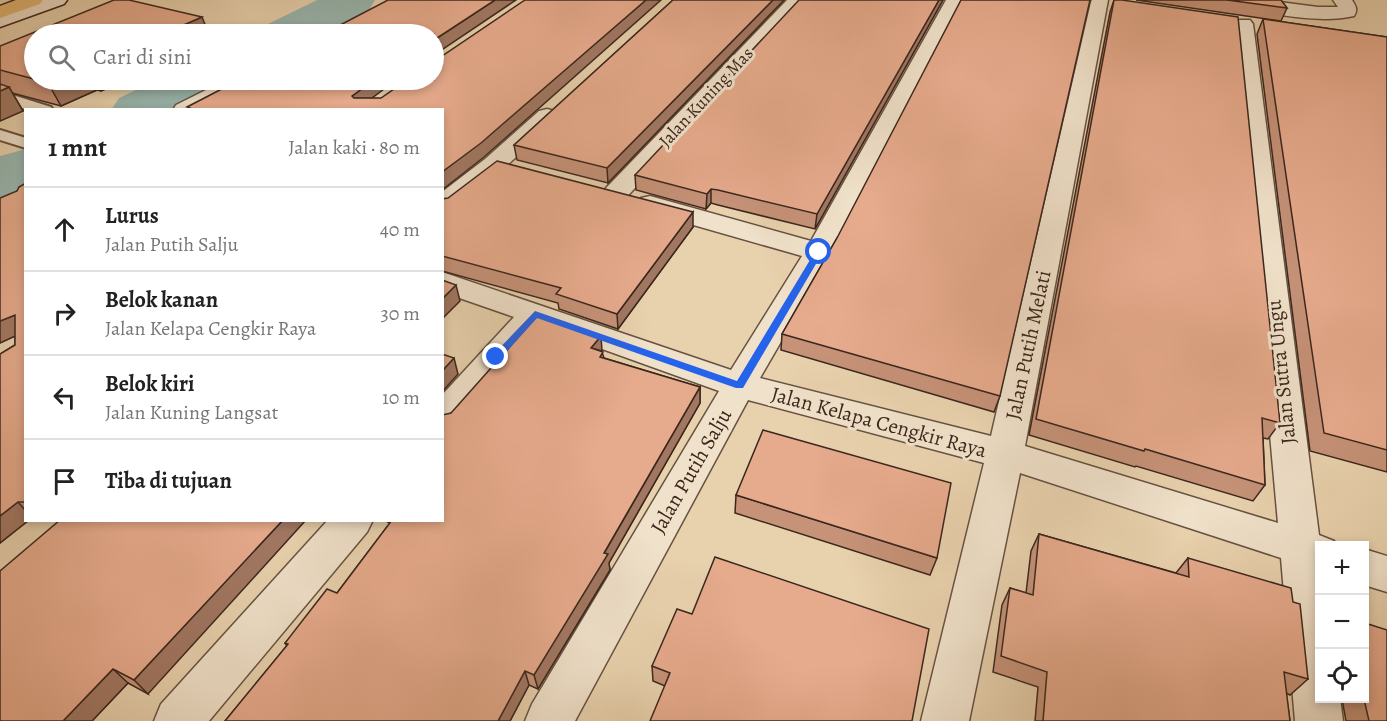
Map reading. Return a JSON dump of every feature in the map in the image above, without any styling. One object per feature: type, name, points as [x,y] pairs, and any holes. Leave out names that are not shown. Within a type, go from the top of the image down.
[{"type":"highway","points":[[0,12],[34,0]]},
{"type":"street","points":[[0,21],[58,0]]},
{"type":"street","name":"Jalan Kuning Mas","points":[[797,0],[604,192],[819,252]]},
{"type":"street","name":"Jalan Putih Salju","points":[[549,721],[739,386],[819,252],[955,0]]},
{"type":"street","points":[[1238,18],[1347,12],[1347,6],[1342,0]]},
{"type":"street","name":"Jalan Putih Melati","points":[[945,721],[1102,3]]},
{"type":"street","name":"Jalan Sutra Ungu","points":[[1238,18],[1310,550],[1319,721]]},
{"type":"street","points":[[188,108],[222,90]]},
{"type":"street","points":[[444,203],[494,164],[563,101]]},
{"type":"street","points":[[494,164],[527,172]]},
{"type":"street","name":"Jalan Kelapa Cengkir Raya","points":[[444,282],[739,386],[1005,454],[1310,550]]},
{"type":"street","points":[[444,416],[535,314]]},
{"type":"street","points":[[178,721],[351,522]]},
{"type":"street","points":[[1369,568],[1387,574]]},
{"type":"lane","points":[[0,96],[39,108]]},
{"type":"building","points":[[114,0],[129,0],[202,17],[186,24],[55,24]]},
{"type":"building","points":[[388,0],[495,0],[444,33],[444,24],[342,24]]},
{"type":"building","points":[[525,0],[646,0],[481,143],[444,171],[444,108],[187,107],[220,90],[360,90],[352,96],[354,98],[381,98],[393,90],[444,90],[444,55]]},
{"type":"building","points":[[673,0],[773,0],[607,168],[514,145]]},
{"type":"building","points":[[799,0],[939,0],[817,214],[718,190],[711,189],[707,194],[635,175]]},
{"type":"building","points":[[961,0],[1090,0],[1000,396],[782,334],[837,238]]},
{"type":"building","points":[[1114,0],[1238,17],[1280,423],[1262,418],[1265,485],[1036,419]]},
{"type":"building","points":[[1227,0],[1281,0],[1287,8]]},
{"type":"building","points":[[1263,19],[1387,37],[1387,450],[1324,433]]},
{"type":"building","points":[[24,36],[24,76],[0,70],[0,46]]},
{"type":"building","points":[[0,84],[9,87],[0,91]]},
{"type":"building","points":[[497,161],[693,212],[617,314],[556,294],[561,288],[444,257],[444,199]]},
{"type":"building","points":[[24,184],[24,502],[18,502],[0,516],[0,354],[15,345],[15,315],[0,321],[0,198],[17,191]]},
{"type":"building","points":[[444,281],[456,285],[444,297]]},
{"type":"building","points":[[539,314],[601,336],[591,348],[603,352],[600,357],[700,387],[604,553],[608,554],[534,675],[525,671],[498,721],[225,721],[288,644],[285,643],[327,589],[337,593],[390,522],[444,522],[444,415],[451,413]]},
{"type":"building","points":[[444,355],[454,358],[444,369]]},
{"type":"building","points":[[763,430],[951,483],[937,558],[736,495]]},
{"type":"building","points":[[58,522],[281,522],[134,680],[113,669],[63,721],[0,721],[0,571]]},
{"type":"building","points":[[1039,534],[1189,577],[1188,558],[1291,588],[1293,602],[1300,604],[1308,679],[1284,672],[1290,721],[1043,721],[1047,672],[1001,656],[1010,588],[1033,595]]},
{"type":"building","points":[[715,557],[929,629],[912,721],[650,721],[670,673],[652,666],[677,609],[692,614]]},
{"type":"building","points":[[1369,624],[1387,630],[1387,721],[1369,721],[1365,703],[1369,703]]},
{"type":"waterway","points":[[305,24],[353,0]]},
{"type":"waterway","points":[[143,108],[178,90]]},
{"type":"waterway","points":[[0,180],[24,168]]},
{"type":"route","points":[[496,357],[535,314],[739,386],[819,252]]}]
